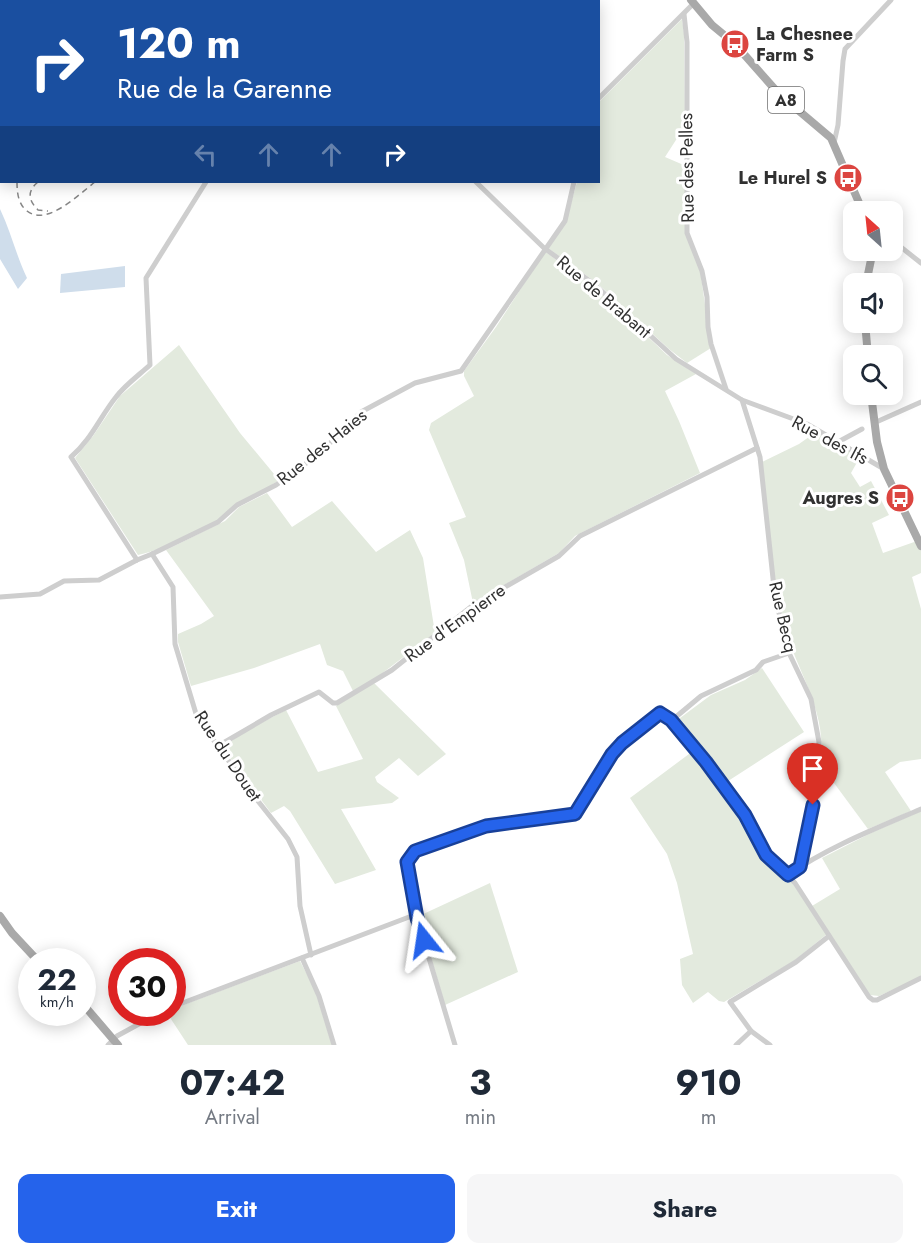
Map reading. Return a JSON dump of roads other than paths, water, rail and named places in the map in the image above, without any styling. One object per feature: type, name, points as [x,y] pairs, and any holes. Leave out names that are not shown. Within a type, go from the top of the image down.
[{"type":"main road","name":"A8","points":[[692,2],[712,25],[735,44],[779,94],[831,138],[858,201]]},
{"type":"main road","points":[[872,405],[873,423],[884,469],[921,546]]},
{"type":"main road","points":[[0,916],[26,948]]},
{"type":"main road","points":[[96,1021],[113,1043]]},
{"type":"street","points":[[834,144],[845,49],[891,0]]},
{"type":"street","points":[[600,97],[684,14],[692,2]]},
{"type":"street","name":"Rue des Pelles","points":[[684,14],[687,42],[687,233],[702,271],[708,297],[708,327],[711,344],[726,389]]},
{"type":"street","points":[[137,560],[71,457],[82,448],[94,432],[116,396],[150,365],[146,278],[205,183]]},
{"type":"street","name":"Rue de Brabant","points":[[477,183],[544,248],[594,284],[676,359],[742,400]]},
{"type":"street","name":"Rue des Haies","points":[[0,597],[40,594],[64,581],[99,580],[218,522],[237,505],[276,485],[319,454],[361,412],[415,384],[462,371],[565,220],[574,183]]},
{"type":"street","points":[[903,249],[921,263]]},
{"type":"street","name":"Rue des Ifs","points":[[742,400],[807,424],[884,469]]},
{"type":"street","name":"Rue Becq","points":[[742,400],[760,457],[775,597],[789,653],[811,699],[819,742],[811,820],[800,867]]},
{"type":"street","points":[[873,423],[921,402]]},
{"type":"street","points":[[838,442],[862,429]]},
{"type":"street","name":"Rue d'Empierre","points":[[218,746],[271,715],[319,692],[333,703],[337,703],[392,670],[472,606],[559,556],[580,536],[757,448]]},
{"type":"street","name":"Rue du Douet","points":[[152,554],[173,587],[175,644],[198,717],[288,839],[297,857],[300,906],[311,955]]},
{"type":"street","points":[[671,720],[701,696],[756,670],[764,662],[789,653]]},
{"type":"street","points":[[455,1045],[417,914],[407,862],[415,851],[486,826],[575,814],[612,754],[622,743],[660,713],[671,720],[734,799],[766,855],[788,875],[873,1000],[921,978]]},
{"type":"street","points":[[788,875],[867,832],[921,809]]},
{"type":"street","points":[[186,1002],[417,914]]},
{"type":"street","points":[[770,1045],[751,1031],[730,1002],[796,962],[829,936]]},
{"type":"street","points":[[302,958],[319,996],[334,1045]]},
{"type":"street","points":[[113,1043],[140,1026]]},
{"type":"street","points":[[736,1045],[751,1031]]},
{"type":"water","points":[[0,209],[27,278],[18,289],[0,259]]},
{"type":"water","points":[[125,266],[125,287],[60,293],[61,274]]},
{"type":"railway","points":[[17,183],[22,205],[35,215],[53,212],[72,201],[94,183]]},
{"type":"railway","points":[[37,183],[31,192],[32,203],[38,210],[48,211]]},
{"type":"place","name":"La Chesnee Farm S","points":[[735,44]]},
{"type":"place","name":"Le Hurel S","points":[[848,178]]},
{"type":"place","name":"Augres S","points":[[900,498]]}]
